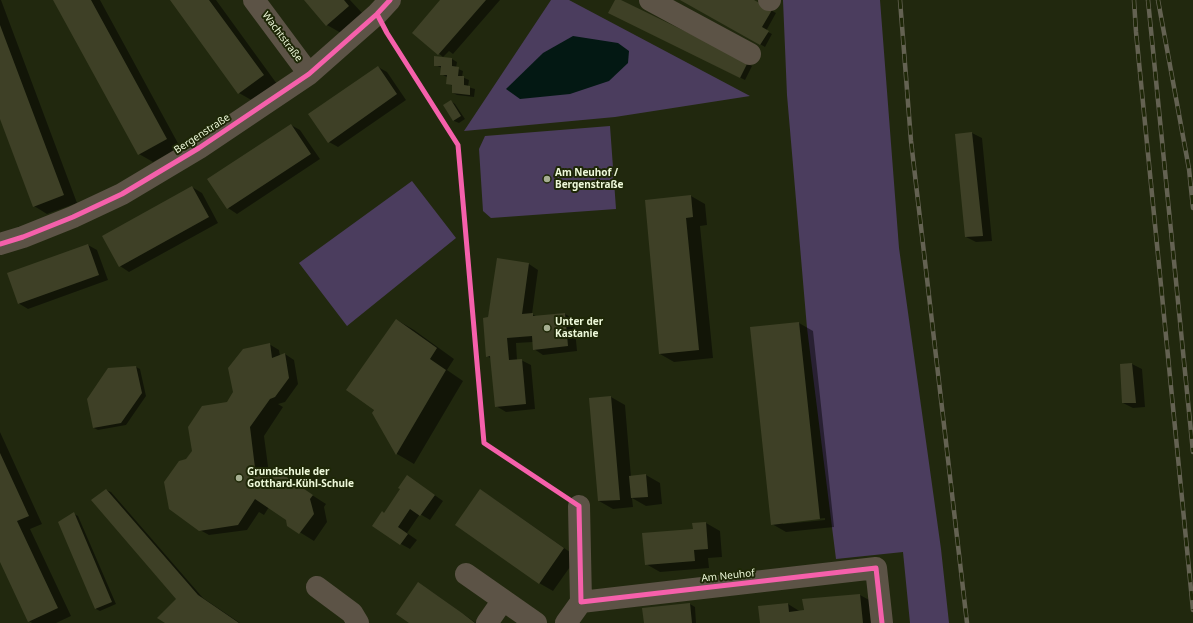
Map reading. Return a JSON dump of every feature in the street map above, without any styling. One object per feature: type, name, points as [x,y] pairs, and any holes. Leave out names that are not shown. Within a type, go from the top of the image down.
[{"type":"street","name":"Wachtstraße","points":[[254,0],[309,74]]},
{"type":"street","name":"Bergenstraße","points":[[0,244],[23,237],[73,217],[122,194],[199,148],[309,74],[377,14],[390,0]]},
{"type":"street","points":[[650,0],[750,54]]},
{"type":"street","points":[[566,623],[581,602],[579,506]]},
{"type":"street","name":"Am Neuhof","points":[[581,602],[876,568],[882,623]]},
{"type":"street","points":[[466,574],[536,623]]},
{"type":"street","points":[[317,587],[352,613],[358,623]]},
{"type":"street","points":[[487,623],[503,600]]},
{"type":"shaded area","points":[[551,0],[569,0],[750,96],[615,117],[464,131]]},
{"type":"shaded area","points":[[783,0],[880,0],[899,248],[941,549],[949,623],[910,623],[903,552],[836,559],[807,328],[787,95]]},
{"type":"shaded area","name":"Am Neuhof / Bergenstraße","points":[[610,126],[616,209],[491,218],[483,211],[479,149],[485,136]]},
{"type":"shaded area","points":[[412,181],[456,238],[347,326],[299,263]]},
{"type":"water","points":[[573,36],[618,43],[629,51],[628,63],[609,81],[570,94],[520,99],[506,89],[543,53]]},
{"type":"building","points":[[53,0],[91,0],[167,139],[138,155]]},
{"type":"building","points":[[170,0],[209,0],[264,75],[238,94]]},
{"type":"building","points":[[304,0],[344,0],[349,6],[326,26]]},
{"type":"building","points":[[440,0],[486,0],[438,55],[412,33]]},
{"type":"building","points":[[615,0],[621,0],[748,62],[740,78],[608,13]]},
{"type":"building","points":[[680,0],[754,0],[772,10],[762,27],[769,31],[760,45]]},
{"type":"building","points":[[0,25],[64,195],[33,207],[0,119]]},
{"type":"building","points":[[434,56],[452,58],[452,66],[459,67],[458,76],[464,76],[464,85],[470,86],[470,95],[452,93],[452,85],[446,84],[447,75],[440,75],[441,66],[434,66]]},
{"type":"building","points":[[378,66],[397,94],[328,143],[308,114]]},
{"type":"building","points":[[451,100],[461,116],[453,121],[443,105]]},
{"type":"building","points":[[291,124],[311,154],[227,209],[207,179]]},
{"type":"building","points":[[972,132],[983,236],[965,237],[955,134]]},
{"type":"building","points":[[192,186],[209,217],[119,267],[102,236]]},
{"type":"building","points":[[691,195],[693,217],[686,218],[699,350],[659,354],[645,200]]},
{"type":"building","points":[[88,244],[99,275],[18,304],[7,273]]},
{"type":"building","points":[[497,258],[529,263],[522,314],[533,313],[533,316],[565,313],[568,346],[533,350],[532,336],[507,338],[509,360],[522,359],[526,404],[495,407],[490,356],[486,357],[483,318],[488,317]]},
{"type":"building","points":[[396,319],[437,348],[430,359],[446,370],[396,455],[372,413],[374,410],[346,390]]},
{"type":"building","points":[[799,322],[820,519],[771,525],[750,327]]},
{"type":"building","points":[[270,343],[272,358],[285,353],[289,378],[275,397],[270,399],[250,427],[255,468],[265,474],[276,470],[313,495],[310,499],[314,514],[299,534],[287,526],[286,520],[255,499],[238,525],[199,531],[169,509],[164,482],[179,461],[186,459],[192,451],[188,427],[202,406],[227,402],[233,392],[228,368],[243,349]]},
{"type":"building","points":[[1132,363],[1136,403],[1122,403],[1120,364]]},
{"type":"building","points":[[136,366],[142,393],[121,423],[93,428],[87,399],[108,368]]},
{"type":"building","points":[[611,396],[620,500],[598,501],[589,398]]},
{"type":"building","points":[[0,453],[29,516],[17,521],[58,608],[28,622],[0,562]]},
{"type":"building","points":[[646,474],[648,497],[631,498],[629,476]]},
{"type":"building","points":[[407,475],[435,495],[420,516],[410,509],[398,527],[408,534],[400,545],[372,526],[382,511],[384,513],[400,489],[398,488]]},
{"type":"building","points":[[106,489],[198,595],[239,623],[165,623],[157,618],[176,599],[91,500]]},
{"type":"building","points":[[480,489],[564,548],[539,584],[455,525]]},
{"type":"building","points":[[74,512],[112,602],[95,609],[58,522]]},
{"type":"building","points":[[706,522],[708,549],[694,550],[695,561],[645,565],[642,533],[693,529],[692,523]]},
{"type":"building","points":[[418,582],[475,623],[409,623],[396,614]]},
{"type":"building","points":[[860,594],[863,623],[760,623],[758,606],[788,603],[789,612],[804,610],[802,599]]},
{"type":"building","points":[[690,603],[692,623],[644,623],[642,608]]},
{"type":"railway","points":[[900,0],[911,141],[967,623]]},
{"type":"railway","points":[[1134,0],[1193,610]]},
{"type":"railway","points":[[1148,0],[1193,452]]},
{"type":"railway","points":[[1158,0],[1189,169],[1193,208]]},
{"type":"cycle path","points":[[0,244],[23,237],[73,217],[122,194],[199,148],[309,74],[377,14],[390,0]]},
{"type":"cycle path","points":[[377,14],[387,33],[458,145],[484,443],[579,506],[581,602],[876,568],[882,623]]},
{"type":"place","name":"Am Neuhof / Bergenstraße","points":[[547,179]]},
{"type":"place","name":"Unter der Kastanie","points":[[547,328]]},
{"type":"place","name":"Grundschule der Gotthard-Kühl-Schule","points":[[239,478]]}]
